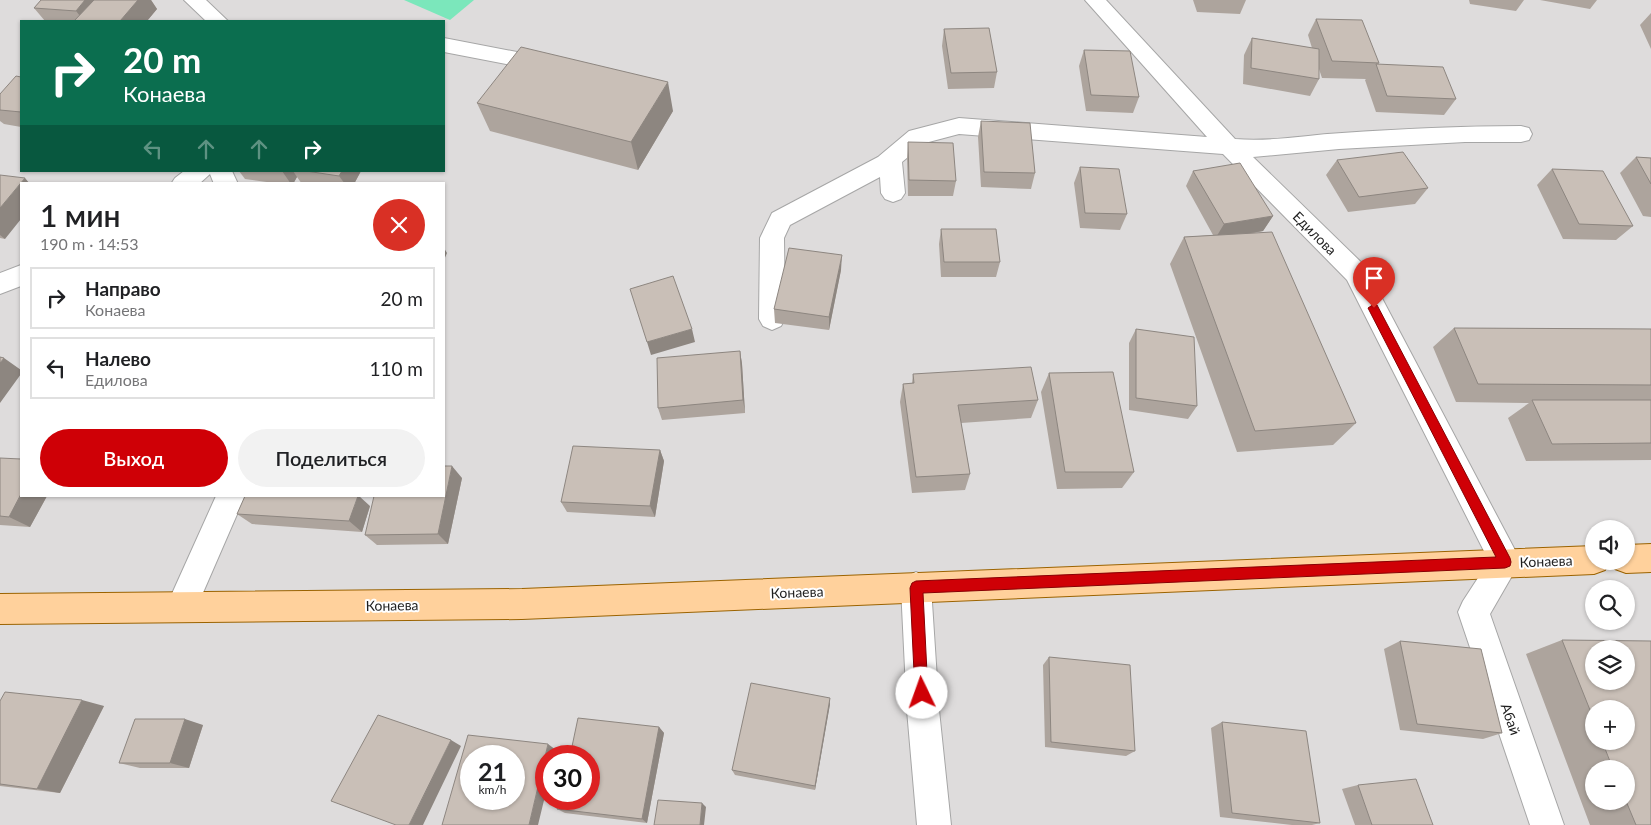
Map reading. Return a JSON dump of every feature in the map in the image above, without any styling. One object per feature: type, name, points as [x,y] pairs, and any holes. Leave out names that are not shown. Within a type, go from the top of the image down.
[{"type":"main road","points":[[1635,559],[1651,558]]},
{"type":"main road","name":"Конаева","points":[[0,609],[522,604],[1585,560]]},
{"type":"street","points":[[194,0],[217,20]]},
{"type":"street","name":"Едилова","points":[[1095,0],[1228,146],[1356,273],[1505,562]]},
{"type":"street","points":[[445,45],[568,70]]},
{"type":"street","points":[[772,319],[772,238],[781,218],[890,159],[917,137],[959,126],[1258,149],[1417,137],[1521,134]]},
{"type":"street","points":[[890,159],[893,193]]},
{"type":"street","points":[[185,182],[199,172]]},
{"type":"street","points":[[0,284],[20,275]]},
{"type":"street","points":[[181,607],[230,497]]},
{"type":"street","name":"Абай","points":[[1505,562],[1474,612],[1547,825]]},
{"type":"street","points":[[916,588],[923,710],[934,825]]},
{"type":"shaded area","points":[[0,0],[1651,0],[1651,825],[0,825]]},
{"type":"green space","points":[[404,0],[474,0],[450,20]]},
{"type":"building","points":[[41,0],[85,0],[76,11],[34,8]]},
{"type":"building","points":[[94,0],[138,0],[121,20],[75,20]]},
{"type":"building","points":[[1316,19],[1362,20],[1379,63],[1332,61]]},
{"type":"building","points":[[989,28],[997,72],[951,73],[944,29]]},
{"type":"building","points":[[1252,38],[1319,49],[1319,79],[1251,68]]},
{"type":"building","points":[[521,47],[668,82],[631,142],[477,103]]},
{"type":"building","points":[[1084,50],[1130,51],[1139,97],[1091,95]]},
{"type":"building","points":[[1376,64],[1443,67],[1456,99],[1387,96]]},
{"type":"building","points":[[16,76],[20,77],[20,112],[0,110],[0,94]]},
{"type":"building","points":[[981,121],[1030,123],[1035,173],[984,172]]},
{"type":"building","points":[[908,142],[953,143],[956,181],[909,180]]},
{"type":"building","points":[[1403,152],[1428,188],[1359,197],[1337,160]]},
{"type":"building","points":[[1636,157],[1651,158],[1651,184]]},
{"type":"building","points":[[1240,163],[1273,216],[1224,224],[1193,171]]},
{"type":"building","points":[[1080,167],[1119,169],[1127,214],[1085,213]]},
{"type":"building","points":[[1552,169],[1603,171],[1633,226],[1579,224]]},
{"type":"building","points":[[313,172],[341,172],[339,176]]},
{"type":"building","points":[[0,175],[25,178],[20,182],[0,208]]},
{"type":"building","points":[[941,229],[996,229],[1000,262],[944,262]]},
{"type":"building","points":[[1272,232],[1356,423],[1255,431],[1184,237]]},
{"type":"building","points":[[789,248],[842,255],[829,317],[774,309]]},
{"type":"building","points":[[673,276],[692,329],[647,342],[630,289]]},
{"type":"building","points":[[1454,328],[1651,329],[1651,385],[1478,384]]},
{"type":"building","points":[[1136,329],[1194,337],[1197,406],[1136,398]]},
{"type":"building","points":[[740,351],[743,400],[658,408],[657,358]]},
{"type":"building","points":[[1031,367],[1038,400],[958,405],[970,474],[916,477],[903,384],[914,383],[913,374]]},
{"type":"building","points":[[1113,372],[1134,472],[1065,472],[1049,373]]},
{"type":"building","points":[[1532,400],[1651,400],[1651,443],[1552,444]]},
{"type":"building","points":[[573,446],[660,450],[650,506],[561,502]]},
{"type":"building","points":[[0,458],[20,459],[20,496],[9,517],[0,516]]},
{"type":"building","points":[[445,466],[452,466],[438,534],[365,535],[374,497],[445,497]]},
{"type":"building","points":[[245,497],[358,497],[349,521],[237,514]]},
{"type":"building","points":[[1562,640],[1585,640],[1585,690],[1635,690],[1635,641],[1651,641],[1651,825],[1636,825],[1630,810],[1635,810],[1635,760],[1609,760],[1606,750],[1635,750],[1635,700],[1586,700]]},
{"type":"building","points":[[1400,641],[1481,649],[1502,733],[1417,724]]},
{"type":"building","points":[[1049,657],[1130,665],[1135,751],[1051,742]]},
{"type":"building","points":[[751,683],[830,698],[815,786],[732,770]]},
{"type":"building","points":[[5,692],[82,700],[37,789],[0,784],[0,701]]},
{"type":"building","points":[[378,715],[451,740],[409,825],[396,825],[331,801]]},
{"type":"building","points":[[578,718],[659,727],[642,819],[566,810],[600,810],[600,745],[572,745]]},
{"type":"building","points":[[135,719],[185,719],[170,763],[119,763]]},
{"type":"building","points":[[1222,722],[1306,731],[1320,823],[1232,813]]},
{"type":"building","points":[[468,735],[548,744],[535,745],[535,799],[529,825],[442,825],[460,763],[460,810],[525,810],[525,745],[465,745]]},
{"type":"building","points":[[1416,779],[1433,825],[1372,825],[1358,785]]},
{"type":"building","points":[[658,800],[702,803],[700,825],[654,825]]},
{"type":"route","points":[[922,693],[916,588],[1505,562],[1374,308]]}]
